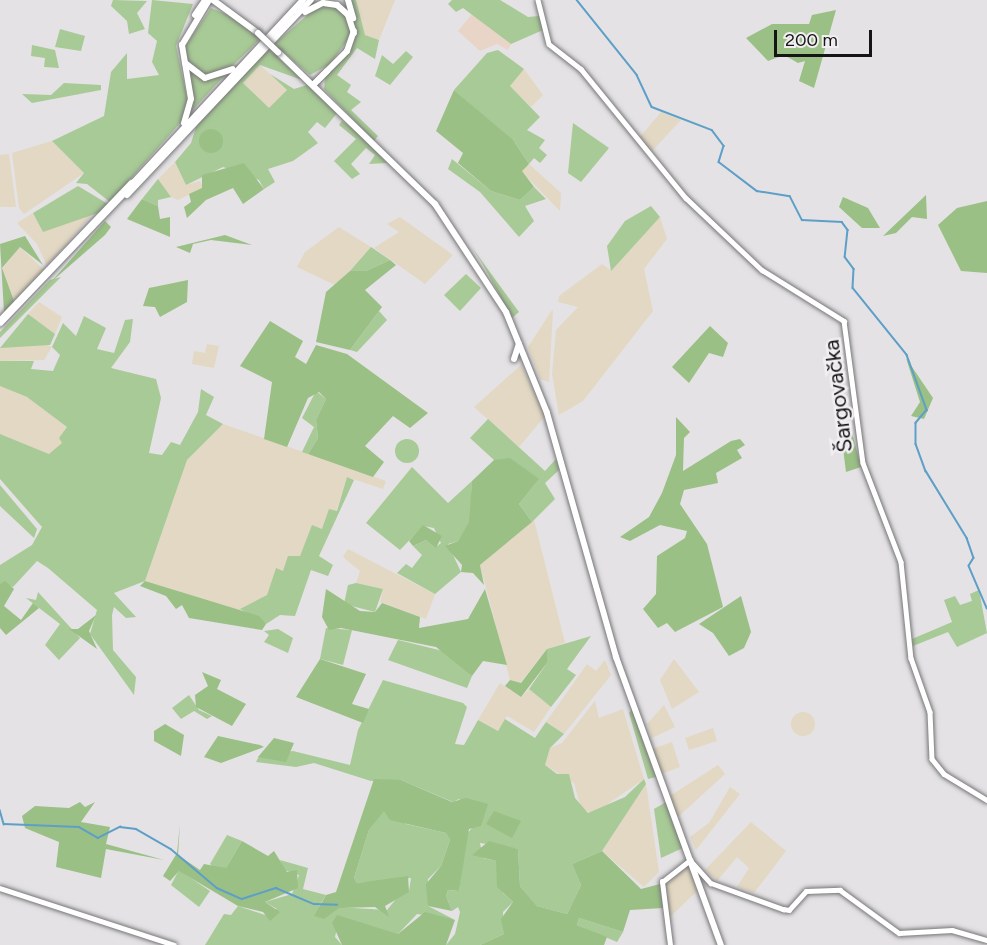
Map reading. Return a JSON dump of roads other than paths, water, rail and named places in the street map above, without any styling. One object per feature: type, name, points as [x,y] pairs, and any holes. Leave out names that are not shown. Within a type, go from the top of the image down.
[{"type":"highway","points":[[0,329],[132,184]]},
{"type":"highway","points":[[115,204],[127,195]]},
{"type":"highway","points":[[0,322],[109,211]]},
{"type":"main road","points":[[196,0],[196,15]]},
{"type":"main road","points":[[166,147],[191,104],[183,60],[183,39],[205,0]]},
{"type":"main road","points":[[196,15],[211,0],[232,11],[258,33],[327,97],[445,215],[489,281],[517,335],[533,374],[616,657],[722,945]]},
{"type":"main road","points":[[132,184],[303,0]]},
{"type":"main road","points":[[127,195],[311,0]]},
{"type":"main road","points":[[313,85],[329,70],[354,33],[348,0]]},
{"type":"main road","points":[[275,38],[308,9],[323,3],[345,11],[354,33]]},
{"type":"main road","points":[[196,15],[215,6],[232,11]]},
{"type":"main road","points":[[183,60],[196,75],[212,78],[256,49]]},
{"type":"main road","points":[[302,75],[321,78]]},
{"type":"main road","points":[[321,78],[327,97]]},
{"type":"main road","points":[[517,335],[517,360],[533,374]]},
{"type":"street","name":"Šargovačka","points":[[538,0],[549,44],[581,69],[677,188],[762,270],[844,321],[862,463],[901,562],[911,658],[930,712],[932,759],[944,774],[987,800]]},
{"type":"street","points":[[670,945],[662,882],[690,860],[711,883],[783,909],[789,910],[806,891],[840,890],[899,933],[952,930],[987,940]]},
{"type":"street","points":[[0,888],[174,945]]},
{"type":"waterway","points":[[577,0],[637,75],[652,107],[712,130],[724,146],[719,162],[757,191],[790,196],[802,220],[842,222],[848,230],[845,257],[854,269],[853,288],[907,355],[927,410],[916,423],[916,444],[926,471],[967,538],[974,558],[969,566],[987,608]]},
{"type":"waterway","points":[[0,810],[4,824],[79,827],[98,838],[120,827],[136,829],[171,849],[217,888],[242,899],[276,888],[314,904],[337,905]]}]
